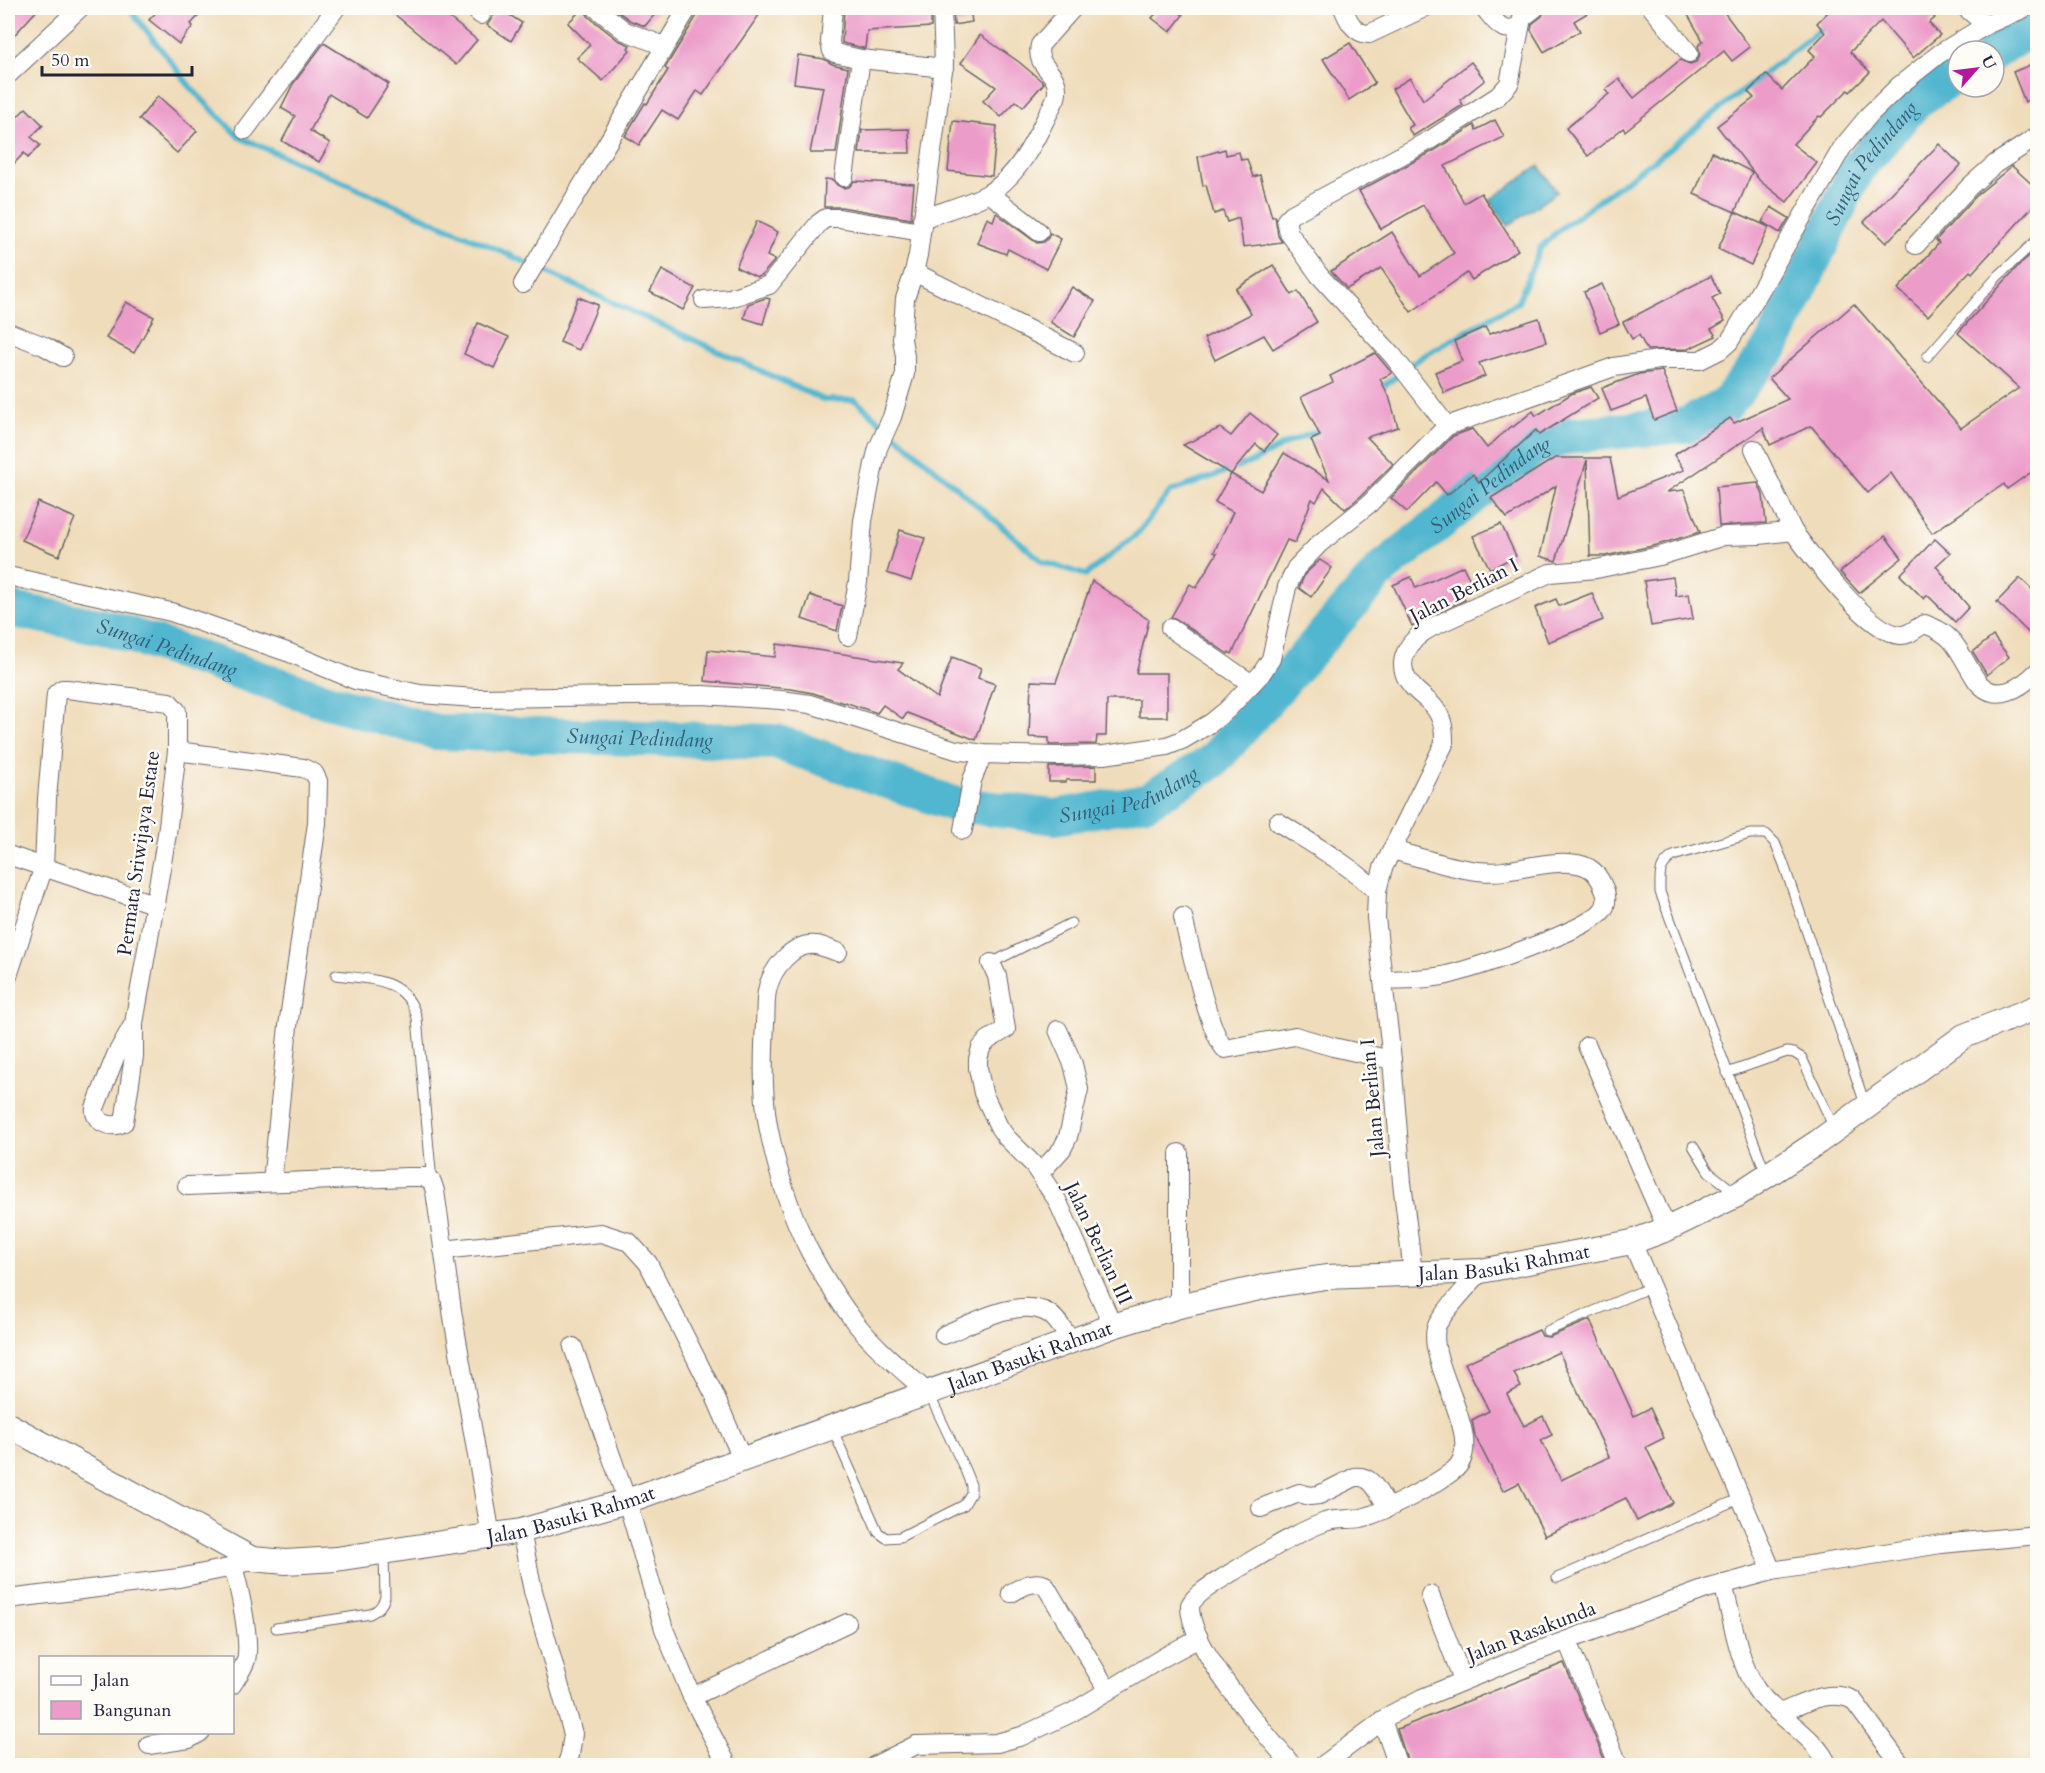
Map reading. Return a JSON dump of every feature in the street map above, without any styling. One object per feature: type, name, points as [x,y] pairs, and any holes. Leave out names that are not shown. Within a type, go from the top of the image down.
[{"type":"street","points":[[8,75],[80,8]]},
{"type":"street","points":[[245,130],[336,8]]},
{"type":"street","points":[[596,8],[625,31],[664,46]]},
{"type":"street","points":[[523,284],[688,8]]},
{"type":"street","points":[[833,8],[830,42],[832,51],[861,59],[944,68]]},
{"type":"street","points":[[848,636],[858,582],[863,522],[871,478],[878,448],[889,425],[905,374],[902,339],[905,299],[914,272],[922,225],[944,68],[942,8]]},
{"type":"street","points":[[704,300],[730,298],[769,285],[819,223],[826,218],[922,225],[989,193],[1012,173],[1032,144],[1056,98],[1057,84],[1042,64],[1038,52],[1044,40],[1073,8]]},
{"type":"street","points":[[1343,8],[1355,29],[1364,34],[1369,34],[1424,8]]},
{"type":"street","points":[[1484,8],[1502,28],[1511,30],[1520,26]]},
{"type":"street","points":[[1447,426],[1393,356],[1319,274],[1289,233],[1286,220],[1292,214],[1430,140],[1498,96],[1509,84],[1522,18],[1535,8]]},
{"type":"street","points":[[1652,8],[1689,53]]},
{"type":"street","points":[[1966,8],[1986,25]]},
{"type":"street","points":[[8,576],[171,612],[290,653],[355,680],[420,694],[475,698],[702,695],[782,699],[810,704],[956,750],[983,754],[1104,755],[1167,746],[1211,723],[1252,684],[1271,659],[1287,587],[1296,568],[1319,544],[1369,504],[1447,426],[1614,367],[1658,360],[1700,360],[1720,350],[1729,342],[1758,294],[1842,148],[1870,114],[1900,85],[1939,54],[1986,25],[2025,8]]},
{"type":"street","points":[[844,177],[861,59]]},
{"type":"street","points":[[1916,245],[1970,186],[1995,164],[2037,136]]},
{"type":"street","points":[[989,193],[1039,232]]},
{"type":"street","points":[[914,272],[1075,353]]},
{"type":"street","points":[[8,332],[44,346],[63,357]]},
{"type":"street","points":[[1754,449],[1793,531],[1820,567],[1873,622],[1899,635],[1907,634],[1925,624],[1938,629],[1953,642],[1982,686],[1997,692],[2015,690],[2037,671]]},
{"type":"street","name":"Jalan Berlian I","points":[[1413,1273],[1376,918],[1377,891],[1383,868],[1444,744],[1445,729],[1438,711],[1413,688],[1404,673],[1405,654],[1412,641],[1421,633],[1550,573],[1596,569],[1660,556],[1724,536],[1793,531]]},
{"type":"street","points":[[1170,628],[1252,684]]},
{"type":"street","name":"Permata Sriwijaya Estate","points":[[8,976],[44,866],[54,698],[58,691],[67,689],[169,702],[177,711],[177,751],[167,834],[134,1023],[134,1056],[124,1122],[119,1125],[108,1124],[97,1120],[94,1114],[95,1108],[116,1055],[134,1023]]},
{"type":"street","points":[[177,751],[303,768],[314,773],[318,781],[317,823],[288,1026],[272,1182]]},
{"type":"street","points":[[963,830],[972,780],[983,754]]},
{"type":"street","points":[[1278,822],[1347,866],[1377,891]]},
{"type":"street","points":[[1383,980],[1444,976],[1485,964],[1580,927],[1597,916],[1604,909],[1607,900],[1605,889],[1598,876],[1588,868],[1574,864],[1534,864],[1504,871],[1478,871],[1392,850]]},
{"type":"street","points":[[8,855],[156,905]]},
{"type":"street","points":[[1183,917],[1204,999],[1221,1045],[1225,1048],[1295,1036],[1392,1060]]},
{"type":"street","points":[[838,952],[815,945],[799,948],[788,954],[779,964],[767,990],[764,1053],[767,1114],[771,1141],[793,1211],[809,1249],[829,1287],[855,1323],[929,1394]]},
{"type":"street","name":"Jalan Berlian III","points":[[991,963],[997,976],[1006,1029],[981,1047],[978,1068],[983,1093],[999,1127],[1040,1173],[1057,1200],[1113,1326]]},
{"type":"street","name":"Jalan Basuki Rahmat","points":[[8,1425],[243,1563],[309,1561],[384,1554],[520,1531],[627,1501],[1113,1326],[1179,1306],[1268,1286],[1326,1277],[1481,1271],[1632,1242],[1737,1195],[1835,1131],[1964,1036],[2037,1007]]},
{"type":"street","points":[[1040,1173],[1062,1149],[1068,1137],[1079,1089],[1073,1064],[1058,1030]]},
{"type":"street","points":[[1587,1046],[1667,1228]]},
{"type":"street","points":[[1179,1153],[1179,1306]]},
{"type":"street","points":[[187,1185],[407,1177],[424,1177],[432,1182],[491,1536]]},
{"type":"street","points":[[443,1250],[601,1233],[629,1242],[648,1263],[714,1394],[743,1461]]},
{"type":"street","points":[[1632,1242],[1772,1571]]},
{"type":"street","points":[[1293,1766],[1246,1711],[1199,1638],[1190,1608],[1196,1597],[1269,1550],[1326,1522],[1359,1518],[1387,1508],[1454,1470],[1464,1457],[1464,1442],[1460,1418],[1442,1370],[1436,1341],[1436,1328],[1442,1315],[1481,1271]]},
{"type":"street","points":[[944,1335],[1007,1309],[1035,1309],[1052,1316],[1072,1342]]},
{"type":"street","points":[[573,1347],[627,1501],[664,1629],[692,1697],[728,1766]]},
{"type":"street","points":[[1261,1508],[1299,1494],[1320,1495],[1355,1477],[1365,1477],[1372,1483],[1387,1508]]},
{"type":"street","points":[[520,1531],[533,1591],[573,1734],[566,1766]]},
{"type":"street","name":"Jalan Rasakunda","points":[[1322,1766],[1399,1709],[1464,1680],[1723,1584],[1772,1571],[1941,1544],[2037,1534]]},
{"type":"street","points":[[8,1599],[179,1578],[243,1563],[241,1600],[247,1653],[234,1682]]},
{"type":"street","points":[[1011,1593],[1030,1583],[1045,1585],[1108,1691]]},
{"type":"street","points":[[1723,1584],[1750,1678],[1766,1701],[1821,1752],[1828,1766]]},
{"type":"street","points":[[1430,1595],[1464,1680]]},
{"type":"street","points":[[692,1697],[847,1623]]},
{"type":"street","points":[[874,1766],[916,1745],[997,1743],[1022,1736],[1071,1713],[1199,1638]]},
{"type":"street","points":[[1567,1641],[1619,1766]]},
{"type":"street","points":[[1780,1713],[1832,1694],[1843,1695],[1853,1700],[1902,1766]]},
{"type":"street","points":[[1382,1720],[1398,1766]]},
{"type":"street","points":[[150,1745],[189,1739],[198,1734]]},
{"type":"lane","points":[[1927,357],[1997,277],[2037,239]]},
{"type":"lane","points":[[1767,1176],[1726,1073],[1660,892],[1660,871],[1664,862],[1673,856],[1750,834],[1766,834],[1775,843],[1866,1107]]},
{"type":"lane","points":[[991,963],[1071,923]]},
{"type":"lane","points":[[336,975],[386,982],[398,988],[414,1007],[417,1018],[432,1182]]},
{"type":"lane","points":[[1726,1073],[1786,1052],[1794,1053],[1802,1058],[1835,1131]]},
{"type":"lane","points":[[1693,1146],[1709,1172],[1737,1195]]},
{"type":"lane","points":[[1547,1331],[1651,1287]]},
{"type":"lane","points":[[832,1428],[878,1532],[886,1538],[900,1537],[964,1505],[971,1493],[971,1485],[965,1470],[929,1394]]},
{"type":"lane","points":[[1557,1578],[1741,1498]]},
{"type":"lane","points":[[276,1628],[370,1614],[376,1611],[385,1597],[384,1554]]},
{"type":"water","points":[[1539,166],[1557,192],[1508,226],[1490,200]]},
{"type":"building","points":[[8,8],[39,8],[8,42]]},
{"type":"building","points":[[160,8],[206,8],[191,24],[193,26],[179,44],[149,20]]},
{"type":"building","points":[[387,8],[437,8],[477,40],[456,65]]},
{"type":"building","points":[[499,8],[522,23],[511,41],[487,25]]},
{"type":"building","points":[[583,8],[589,17],[618,40],[630,45],[628,48],[630,50],[603,81],[577,58],[590,45],[568,23]]},
{"type":"building","points":[[613,8],[660,8],[645,26],[631,21]]},
{"type":"building","points":[[699,8],[764,8],[703,95],[697,91],[678,120],[662,110],[639,145],[625,136],[668,70],[665,68],[698,14]]},
{"type":"building","points":[[844,8],[931,8],[931,27],[867,31],[865,48],[863,48],[842,43]]},
{"type":"building","points":[[953,8],[970,8],[972,22],[954,25]]},
{"type":"building","points":[[1161,8],[1173,8],[1183,15],[1170,32],[1152,18]]},
{"type":"building","points":[[1546,8],[1596,8],[1574,21],[1580,31],[1544,52],[1531,30],[1532,24],[1542,16]]},
{"type":"building","points":[[1684,8],[1721,8],[1750,47],[1732,61],[1724,51],[1625,131],[1623,128],[1588,156],[1566,128],[1609,94],[1605,90],[1619,79],[1634,98],[1680,60],[1690,64],[1696,62],[1700,52],[1698,46],[1703,41]]},
{"type":"building","points":[[1832,8],[1926,8],[1935,18],[1929,23],[1940,35],[1913,58],[1881,21],[1850,52],[1870,72],[1850,92],[1848,90],[1821,117],[1819,116],[1793,144],[1817,163],[1787,202],[1760,181],[1717,126],[1754,98],[1748,92],[1766,74],[1782,90],[1815,56],[1809,50],[1825,33],[1817,23]]},
{"type":"building","points":[[980,35],[1044,83],[1023,107],[1016,101],[1001,117],[983,101],[996,87],[961,63]]},
{"type":"building","points":[[324,43],[389,84],[367,118],[329,94],[310,131],[330,143],[319,162],[282,141],[295,116],[281,108],[293,84]]},
{"type":"building","points":[[1350,43],[1375,83],[1349,100],[1323,59]]},
{"type":"building","points":[[798,55],[824,59],[832,64],[848,68],[836,153],[810,153],[823,87],[794,83]]},
{"type":"building","points":[[1471,62],[1485,80],[1460,100],[1463,105],[1413,136],[1408,128],[1413,125],[1392,89],[1410,78],[1423,100]]},
{"type":"building","points":[[2037,62],[2037,96],[2025,102],[2013,72]]},
{"type":"building","points":[[158,96],[197,131],[177,153],[139,119]]},
{"type":"building","points":[[26,108],[43,125],[31,137],[40,145],[28,158],[24,153],[8,170],[8,110],[16,118]]},
{"type":"building","points":[[1495,120],[1504,137],[1445,166],[1464,203],[1481,193],[1518,250],[1472,280],[1467,273],[1411,312],[1381,268],[1347,289],[1331,271],[1392,232],[1420,276],[1454,253],[1423,205],[1381,229],[1359,191],[1435,150],[1474,125],[1476,130]]},
{"type":"building","points":[[953,121],[997,126],[992,176],[948,171]]},
{"type":"building","points":[[909,129],[910,153],[859,153],[862,130]]},
{"type":"building","points":[[1939,144],[1961,165],[1886,243],[1864,222]]},
{"type":"building","points":[[1225,149],[1226,155],[1239,152],[1241,160],[1247,159],[1253,177],[1260,175],[1272,217],[1275,216],[1278,236],[1282,242],[1243,247],[1239,218],[1227,222],[1223,211],[1214,214],[1206,185],[1203,186],[1198,157]]},
{"type":"building","points":[[1712,152],[1752,172],[1735,212],[1694,194]]},
{"type":"building","points":[[2012,166],[2037,189],[2037,202],[1972,273],[1970,271],[1928,316],[1898,289],[1939,243],[1936,240],[1978,194]]},
{"type":"building","points":[[825,179],[833,180],[843,188],[849,187],[854,181],[914,184],[911,219],[841,207],[824,207]]},
{"type":"building","points":[[1771,207],[1789,218],[1780,233],[1762,222]]},
{"type":"building","points":[[1735,212],[1769,227],[1751,265],[1718,249]]},
{"type":"building","points":[[996,213],[1037,243],[1044,242],[1050,233],[1061,239],[1046,269],[1008,249],[1006,254],[977,243],[987,218],[993,221]]},
{"type":"building","points":[[757,221],[778,232],[767,256],[775,260],[762,275],[757,277],[736,267]]},
{"type":"building","points":[[2037,249],[2037,468],[2007,489],[2004,484],[1932,533],[1891,473],[1868,493],[1811,426],[1770,445],[1763,428],[1667,492],[1684,490],[1700,532],[1657,545],[1605,556],[1590,556],[1587,460],[1556,561],[1540,556],[1556,486],[1507,518],[1491,498],[1555,458],[1610,458],[1618,496],[1684,470],[1674,455],[1730,418],[1734,423],[1788,399],[1769,378],[1854,304],[1961,428],[2019,388],[1958,333],[2019,265]]},
{"type":"building","points":[[1273,265],[1292,295],[1298,291],[1317,322],[1273,349],[1264,335],[1215,360],[1204,338],[1251,314],[1236,289]]},
{"type":"building","points":[[662,270],[695,288],[683,310],[650,292]]},
{"type":"building","points":[[1711,276],[1720,294],[1712,298],[1725,321],[1711,329],[1716,336],[1688,349],[1647,350],[1639,335],[1632,339],[1623,322]]},
{"type":"building","points":[[1602,284],[1619,324],[1600,332],[1584,292]]},
{"type":"building","points":[[1072,287],[1095,301],[1074,337],[1050,322]]},
{"type":"building","points":[[578,297],[598,305],[579,350],[560,342]]},
{"type":"building","points":[[766,298],[770,299],[763,324],[744,318],[748,304]]},
{"type":"building","points":[[126,302],[154,317],[134,353],[106,338]]},
{"type":"building","points":[[1539,318],[1546,342],[1479,363],[1485,376],[1444,393],[1435,372],[1462,361],[1454,341],[1485,327],[1489,334]]},
{"type":"building","points":[[478,323],[509,337],[494,368],[464,354]]},
{"type":"building","points":[[1375,353],[1392,373],[1380,379],[1389,396],[1398,427],[1367,437],[1393,464],[1345,509],[1324,488],[1316,502],[1312,499],[1295,543],[1287,540],[1232,654],[1229,652],[1228,654],[1171,617],[1190,584],[1196,588],[1217,553],[1214,552],[1233,512],[1215,502],[1231,474],[1261,491],[1284,453],[1329,480],[1311,440],[1320,436],[1301,397],[1333,382],[1330,376]]},
{"type":"building","points":[[1662,371],[1677,411],[1654,420],[1646,398],[1611,411],[1602,388],[1639,374]]},
{"type":"building","points":[[1591,387],[1598,398],[1539,435],[1536,430],[1479,482],[1473,474],[1447,495],[1436,482],[1407,512],[1391,498],[1453,436],[1472,429],[1487,448],[1511,426],[1513,427],[1533,411],[1536,416],[1571,394]]},
{"type":"building","points":[[1250,413],[1277,435],[1264,451],[1256,444],[1231,474],[1183,445],[1220,428],[1231,436]]},
{"type":"building","points":[[1758,483],[1763,495],[1766,523],[1719,526],[1716,487]]},
{"type":"building","points":[[38,502],[75,518],[59,556],[22,540]]},
{"type":"building","points":[[1501,524],[1516,556],[1490,569],[1473,536]]},
{"type":"building","points":[[900,530],[925,538],[911,581],[887,573]]},
{"type":"building","points":[[1885,536],[1902,558],[1859,593],[1840,572]]},
{"type":"building","points":[[1935,539],[1950,553],[1936,566],[1969,607],[1955,622],[1927,595],[1924,599],[1900,575]]},
{"type":"building","points":[[1320,560],[1332,568],[1311,597],[1299,588],[1305,574]]},
{"type":"building","points":[[1463,566],[1471,582],[1459,587],[1465,600],[1412,626],[1393,585],[1411,577],[1416,588]]},
{"type":"building","points":[[1673,577],[1676,596],[1689,594],[1693,619],[1651,626],[1644,581]]},
{"type":"building","points":[[2020,578],[2037,594],[2037,641],[1997,602]]},
{"type":"building","points":[[1092,581],[1149,620],[1136,673],[1167,673],[1167,717],[1139,717],[1139,700],[1107,700],[1106,736],[1097,736],[1096,744],[1049,745],[1049,738],[1029,737],[1031,681],[1056,682]]},
{"type":"building","points":[[1592,593],[1603,620],[1548,642],[1535,608],[1556,599],[1559,606]]},
{"type":"building","points":[[810,595],[842,606],[837,631],[802,619]]},
{"type":"building","points":[[1993,636],[2009,657],[1987,675],[1973,652]]},
{"type":"building","points":[[777,644],[903,663],[898,669],[937,698],[952,657],[981,668],[978,678],[995,684],[976,740],[907,713],[903,719],[883,705],[877,713],[813,693],[705,681],[708,650],[775,657]]},
{"type":"building","points":[[1096,766],[1096,780],[1049,782],[1049,767]]},
{"type":"building","points":[[1590,1320],[1634,1416],[1650,1408],[1664,1438],[1646,1447],[1673,1503],[1637,1521],[1626,1498],[1545,1536],[1519,1483],[1503,1491],[1475,1436],[1472,1420],[1489,1411],[1465,1363],[1539,1330],[1542,1336],[1549,1337]],"holes":[[[1559,1352],[1609,1457],[1561,1480],[1541,1440],[1552,1435],[1543,1416],[1524,1426],[1507,1394],[1521,1387],[1514,1373]]]},
{"type":"building","points":[[1564,1663],[1607,1766],[1409,1766],[1397,1729]]},
{"type":"waterway","points":[[129,8],[192,89],[239,137],[490,246],[824,400],[855,400],[1043,562],[1086,575],[1138,533],[1170,492],[1252,462],[1289,442],[1324,429]]},
{"type":"waterway","points":[[1378,390],[1423,356],[1518,302],[1540,248],[1560,229],[1669,149],[1826,25]]},
{"type":"waterway","name":"Sungai Pedindang","points":[[2006,44],[2038,28]]},
{"type":"waterway","name":"Sungai Pedindang","points":[[8,609],[109,628],[327,701],[436,732],[776,742],[954,804],[1055,817],[1147,801],[1213,761],[1383,568],[1537,446],[1572,435],[1687,425],[1726,404],[1771,348],[1857,169],[1917,100],[1946,82]]}]
